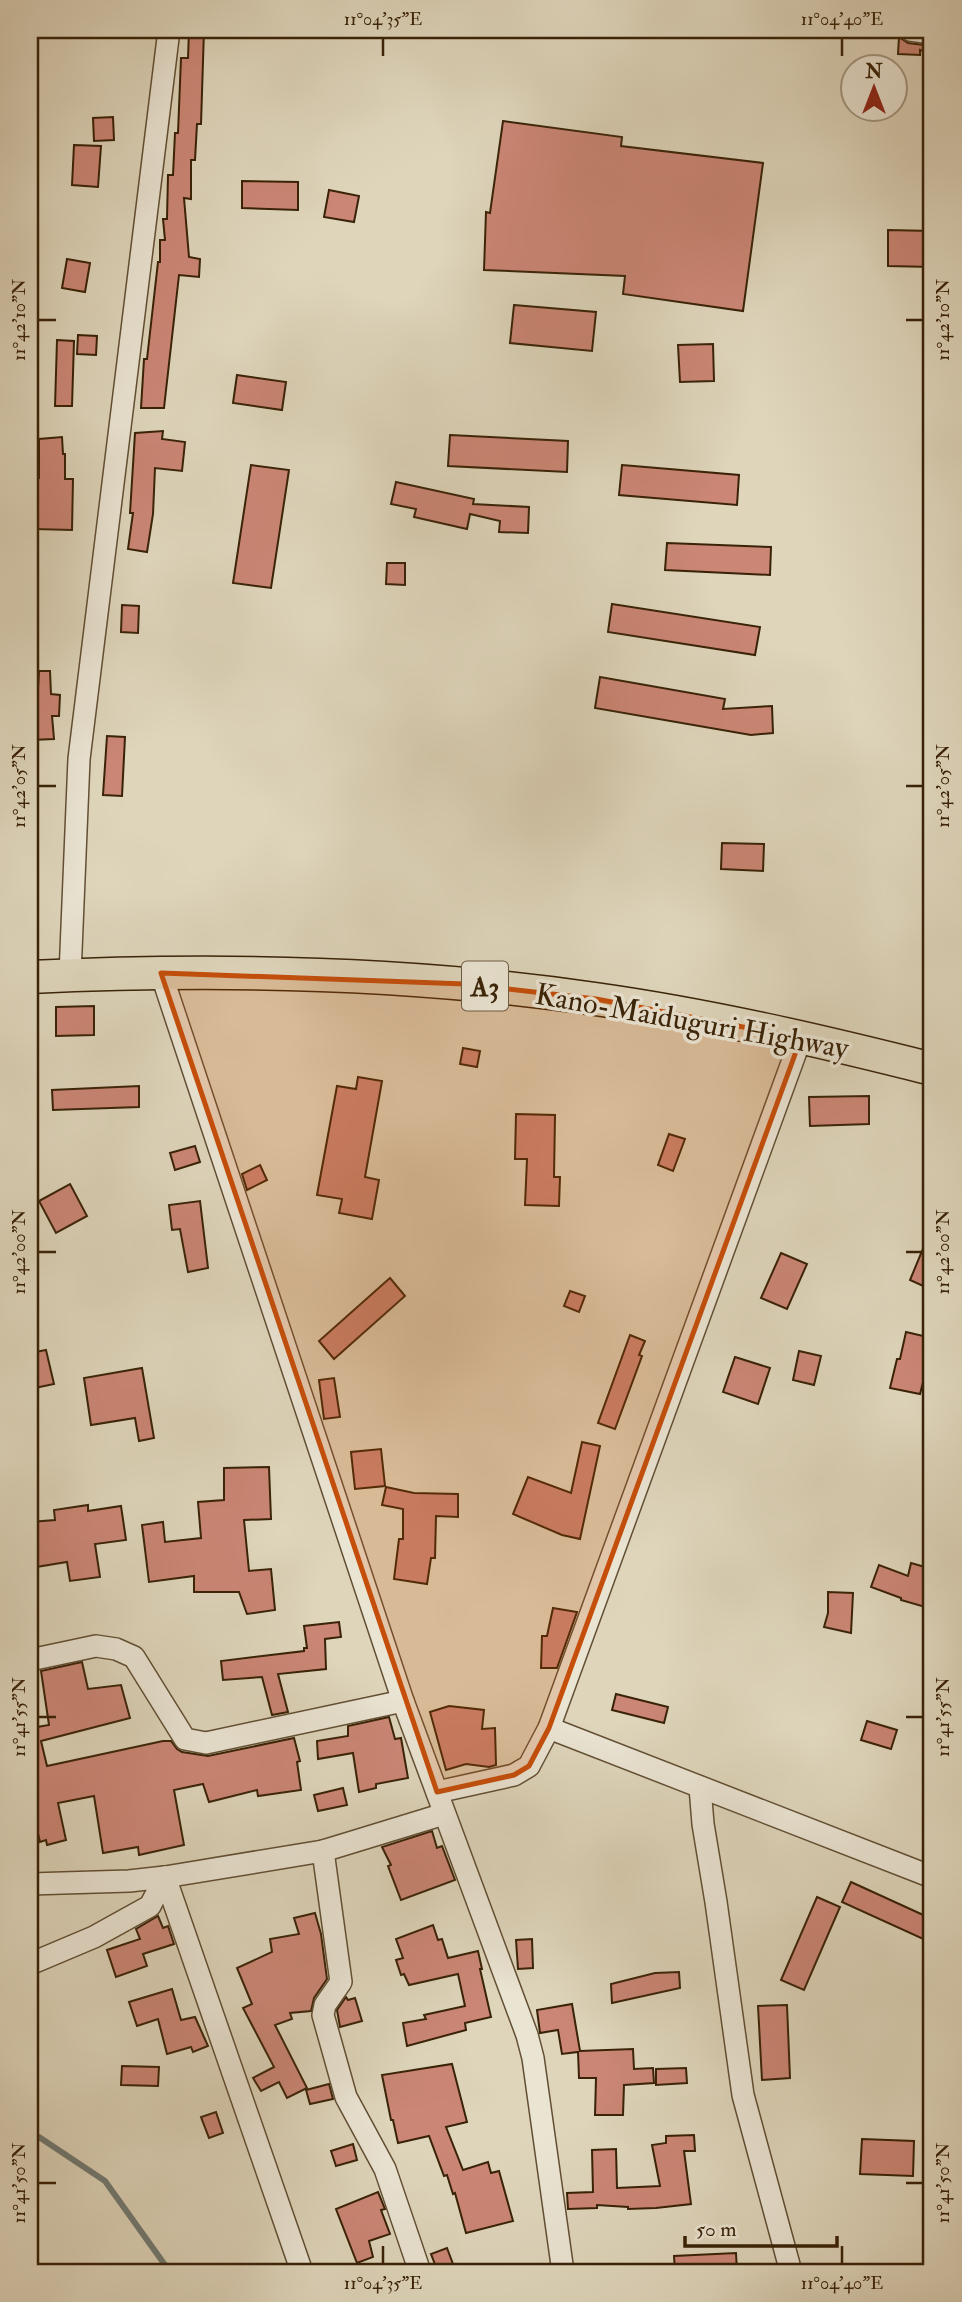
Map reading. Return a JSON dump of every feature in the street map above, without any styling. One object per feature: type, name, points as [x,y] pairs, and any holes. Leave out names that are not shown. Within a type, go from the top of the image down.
[{"type":"highway","name":"Kano-Maiduguri Highway","points":[[30,977],[216,972],[340,975],[465,984],[596,999],[801,1038],[932,1069]]},
{"type":"street","points":[[70,975],[79,759],[169,30]]},
{"type":"street","points":[[910,30],[932,33]]},
{"type":"street","points":[[161,973],[403,1701],[527,2035],[533,2058],[563,2272]]},
{"type":"street","points":[[437,1792],[514,1775],[529,1766],[549,1728],[801,1038]]},
{"type":"street","points":[[30,1660],[96,1646],[116,1649],[134,1657],[185,1738],[206,1742],[403,1701]]},
{"type":"street","points":[[549,1728],[932,1877]]},
{"type":"street","points":[[700,1787],[703,1824],[743,2095],[791,2272]]},
{"type":"street","points":[[30,1884],[130,1881],[166,1877],[323,1851],[444,1814]]},
{"type":"street","points":[[323,1851],[341,1982],[325,2005],[323,2015],[346,2097],[385,2169],[420,2272]]},
{"type":"street","points":[[30,1964],[94,1937],[150,1906],[166,1877]]},
{"type":"street","points":[[166,1877],[302,2272]]},
{"type":"highlighted area","points":[[161,973],[465,984],[596,999],[801,1038],[549,1728],[529,1766],[514,1775],[437,1792]]},
{"type":"building","points":[[189,30],[204,30],[201,124],[197,124],[195,160],[191,160],[191,199],[184,198],[189,257],[200,259],[199,277],[179,275],[164,408],[141,408],[144,359],[147,359],[160,262],[160,240],[165,240],[163,219],[167,219],[168,175],[173,175],[175,133],[178,133],[181,58],[188,58]]},
{"type":"building","points":[[899,37],[908,43],[932,46],[932,54],[920,50],[920,55],[898,52]]},
{"type":"building","points":[[113,117],[114,140],[94,141],[93,118]]},
{"type":"building","points":[[503,121],[622,137],[621,146],[763,163],[743,311],[623,294],[625,276],[484,270],[486,212],[490,213]]},
{"type":"building","points":[[74,145],[101,146],[98,187],[72,185]]},
{"type":"building","points":[[242,181],[298,182],[298,210],[242,208]]},
{"type":"building","points":[[329,190],[359,196],[354,222],[324,217]]},
{"type":"building","points":[[888,230],[932,231],[932,267],[888,266]]},
{"type":"building","points":[[67,259],[90,263],[85,292],[62,288]]},
{"type":"building","points":[[514,305],[596,312],[592,351],[510,343]]},
{"type":"building","points":[[78,335],[97,336],[96,355],[77,354]]},
{"type":"building","points":[[57,340],[74,341],[72,406],[55,406]]},
{"type":"building","points":[[713,344],[714,381],[680,382],[678,345]]},
{"type":"building","points":[[237,375],[286,382],[282,410],[233,403]]},
{"type":"building","points":[[163,431],[162,439],[185,442],[182,471],[155,468],[153,514],[147,552],[128,549],[133,513],[130,513],[135,433]]},
{"type":"building","points":[[450,435],[568,441],[567,472],[448,466]]},
{"type":"building","points":[[62,437],[65,479],[73,479],[72,530],[34,529],[35,478],[39,478],[39,439]]},
{"type":"building","points":[[251,465],[289,470],[271,588],[233,583]]},
{"type":"building","points":[[622,465],[739,475],[737,505],[619,495]]},
{"type":"building","points":[[396,482],[474,499],[473,504],[529,507],[528,533],[499,532],[500,521],[470,514],[467,529],[414,517],[416,509],[391,504]]},
{"type":"building","points":[[667,543],[771,547],[770,575],[665,570]]},
{"type":"building","points":[[387,563],[405,563],[405,585],[386,584]]},
{"type":"building","points":[[612,604],[760,627],[755,655],[608,632]]},
{"type":"building","points":[[122,605],[139,606],[138,633],[121,632]]},
{"type":"building","points":[[39,671],[50,671],[51,694],[60,695],[59,716],[52,716],[54,739],[30,740],[30,722],[36,722]]},
{"type":"building","points":[[600,677],[725,699],[723,709],[772,706],[773,733],[751,735],[595,708]]},
{"type":"building","points":[[107,736],[125,737],[122,796],[103,795]]},
{"type":"building","points":[[722,843],[764,844],[763,871],[721,869]]},
{"type":"building","points":[[94,1006],[94,1035],[56,1036],[56,1007]]},
{"type":"building","points":[[463,1048],[480,1051],[477,1067],[460,1064]]},
{"type":"building","points":[[358,1077],[382,1081],[365,1177],[379,1180],[372,1219],[339,1213],[342,1199],[317,1195],[337,1086],[356,1089]]},
{"type":"building","points":[[139,1086],[139,1107],[53,1110],[52,1090]]},
{"type":"building","points":[[869,1096],[869,1124],[810,1126],[809,1097]]},
{"type":"building","points":[[516,1114],[555,1115],[554,1177],[560,1177],[559,1206],[525,1205],[527,1159],[515,1159]]},
{"type":"building","points":[[669,1134],[685,1139],[673,1171],[658,1165]]},
{"type":"building","points":[[195,1146],[200,1162],[175,1170],[170,1153]]},
{"type":"building","points":[[260,1165],[267,1180],[247,1190],[242,1174]]},
{"type":"building","points":[[70,1184],[87,1216],[56,1233],[39,1201]]},
{"type":"building","points":[[200,1201],[208,1268],[188,1272],[180,1229],[172,1230],[169,1205]]},
{"type":"building","points":[[932,1227],[932,1290],[910,1280]]},
{"type":"building","points":[[781,1253],[807,1264],[787,1309],[761,1298]]},
{"type":"building","points":[[390,1278],[405,1296],[334,1359],[319,1341]]},
{"type":"building","points":[[570,1291],[585,1296],[579,1312],[564,1306]]},
{"type":"building","points":[[906,1332],[932,1338],[932,1372],[926,1371],[920,1394],[890,1388]]},
{"type":"building","points":[[630,1335],[645,1341],[615,1429],[598,1423]]},
{"type":"building","points":[[46,1350],[54,1384],[30,1389],[30,1353]]},
{"type":"building","points":[[799,1351],[821,1356],[814,1385],[793,1380]]},
{"type":"building","points":[[735,1357],[770,1368],[758,1404],[723,1392]]},
{"type":"building","points":[[142,1368],[154,1438],[139,1441],[135,1418],[91,1425],[84,1378]]},
{"type":"building","points":[[334,1378],[340,1417],[324,1419],[319,1380]]},
{"type":"building","points":[[582,1442],[600,1446],[580,1539],[562,1535],[513,1514],[528,1477],[571,1493]]},
{"type":"building","points":[[381,1449],[385,1486],[355,1489],[351,1452]]},
{"type":"building","points":[[269,1467],[271,1519],[244,1520],[249,1571],[271,1569],[275,1610],[247,1614],[239,1592],[194,1592],[194,1576],[149,1582],[142,1525],[163,1522],[165,1542],[201,1538],[198,1502],[224,1500],[224,1468]]},
{"type":"building","points":[[386,1487],[414,1493],[458,1494],[458,1517],[436,1516],[435,1558],[431,1558],[427,1584],[394,1579],[399,1539],[403,1539],[403,1509],[382,1505]]},
{"type":"building","points":[[88,1505],[88,1511],[121,1506],[126,1540],[95,1544],[100,1577],[70,1581],[67,1562],[30,1568],[30,1522],[55,1520],[54,1510]]},
{"type":"building","points":[[911,1563],[932,1569],[932,1609],[871,1587],[879,1565],[908,1576]]},
{"type":"building","points":[[828,1592],[853,1593],[851,1633],[824,1627],[828,1613]]},
{"type":"building","points":[[553,1608],[577,1612],[557,1668],[541,1668],[542,1636],[547,1636]]},
{"type":"building","points":[[339,1622],[341,1637],[325,1639],[326,1669],[278,1674],[288,1712],[272,1715],[262,1677],[223,1680],[221,1661],[304,1651],[304,1648],[307,1648],[304,1626]]},
{"type":"building","points":[[82,1662],[88,1689],[121,1685],[130,1718],[41,1741],[47,1766],[163,1741],[171,1741],[182,1752],[208,1756],[294,1738],[300,1761],[297,1762],[301,1790],[258,1796],[257,1790],[209,1802],[203,1784],[174,1790],[184,1845],[139,1855],[138,1847],[103,1853],[94,1796],[58,1803],[66,1840],[47,1845],[46,1840],[40,1842],[34,1816],[30,1817],[30,1722],[36,1721],[37,1727],[49,1725],[41,1671]]},
{"type":"building","points":[[616,1694],[668,1707],[664,1723],[612,1710]]},
{"type":"building","points":[[449,1706],[484,1710],[482,1729],[495,1728],[496,1765],[489,1767],[466,1764],[446,1770],[430,1712]]},
{"type":"building","points":[[389,1717],[395,1739],[401,1738],[408,1778],[376,1784],[376,1788],[359,1792],[353,1753],[318,1759],[317,1741],[348,1736],[348,1726]]},
{"type":"building","points":[[867,1721],[897,1730],[891,1749],[861,1740]]},
{"type":"building","points":[[343,1788],[347,1805],[318,1811],[314,1795]]},
{"type":"building","points":[[432,1831],[437,1848],[442,1846],[455,1880],[401,1900],[388,1866],[391,1865],[382,1847]]},
{"type":"building","points":[[851,1882],[932,1919],[932,1943],[842,1902]]},
{"type":"building","points":[[817,1897],[840,1907],[804,1990],[781,1980]]},
{"type":"building","points":[[315,1913],[321,1934],[327,1979],[314,1998],[311,2011],[290,2013],[292,2019],[275,2025],[307,2088],[287,2098],[279,2082],[261,2091],[253,2078],[274,2067],[243,2008],[252,2004],[237,1968],[272,1952],[270,1939],[299,1934],[294,1918]]},
{"type":"building","points":[[158,1916],[163,1928],[168,1926],[174,1944],[143,1954],[147,1966],[116,1977],[107,1950],[140,1939],[136,1929]]},
{"type":"building","points":[[433,1925],[438,1940],[442,1939],[448,1958],[478,1951],[491,2017],[465,2023],[466,2030],[407,2046],[403,2023],[426,2019],[424,2015],[465,2006],[458,1974],[409,1985],[404,1974],[401,1975],[396,1960],[403,1958],[396,1939]]},
{"type":"building","points":[[532,1939],[533,1968],[518,1969],[516,1940]]},
{"type":"building","points":[[679,1972],[680,1988],[612,2003],[611,1984],[655,1973]]},
{"type":"building","points":[[172,1989],[181,2020],[195,2017],[208,2046],[193,2052],[191,2047],[167,2054],[158,2019],[137,2026],[129,2002]]},
{"type":"building","points":[[346,1997],[348,2000],[355,1998],[362,2021],[340,2027],[337,2010]]},
{"type":"building","points":[[572,2004],[580,2051],[633,2049],[634,2069],[653,2068],[654,2083],[624,2085],[623,2115],[595,2115],[596,2078],[579,2078],[578,2052],[562,2054],[558,2030],[540,2033],[537,2010]]},
{"type":"building","points":[[787,2005],[790,2078],[762,2080],[758,2006]]},
{"type":"building","points":[[452,2064],[467,2122],[446,2127],[463,2170],[488,2162],[491,2173],[499,2171],[513,2221],[466,2233],[455,2193],[453,2194],[447,2175],[444,2176],[429,2136],[398,2143],[382,2075]]},
{"type":"building","points":[[122,2066],[159,2067],[158,2086],[121,2085]]},
{"type":"building","points":[[686,2068],[687,2083],[656,2085],[656,2069]]},
{"type":"building","points":[[329,2084],[333,2099],[310,2104],[306,2090]]},
{"type":"building","points":[[216,2112],[223,2133],[209,2138],[201,2117]]},
{"type":"building","points":[[694,2135],[695,2151],[684,2151],[691,2204],[628,2209],[597,2205],[597,2208],[568,2209],[567,2193],[593,2192],[592,2150],[616,2149],[617,2188],[660,2186],[652,2145],[666,2143],[666,2136]]},
{"type":"building","points":[[862,2139],[914,2141],[913,2176],[860,2174]]},
{"type":"building","points":[[353,2144],[357,2160],[336,2166],[331,2151]]},
{"type":"building","points":[[378,2192],[390,2234],[369,2241],[373,2257],[357,2263],[336,2209]]},
{"type":"building","points":[[447,2248],[456,2272],[438,2272],[431,2254]]},
{"type":"building","points":[[736,2253],[737,2272],[675,2272],[674,2256]]},
{"type":"waterway","points":[[30,2140],[39,2137],[105,2181],[170,2272]]}]
